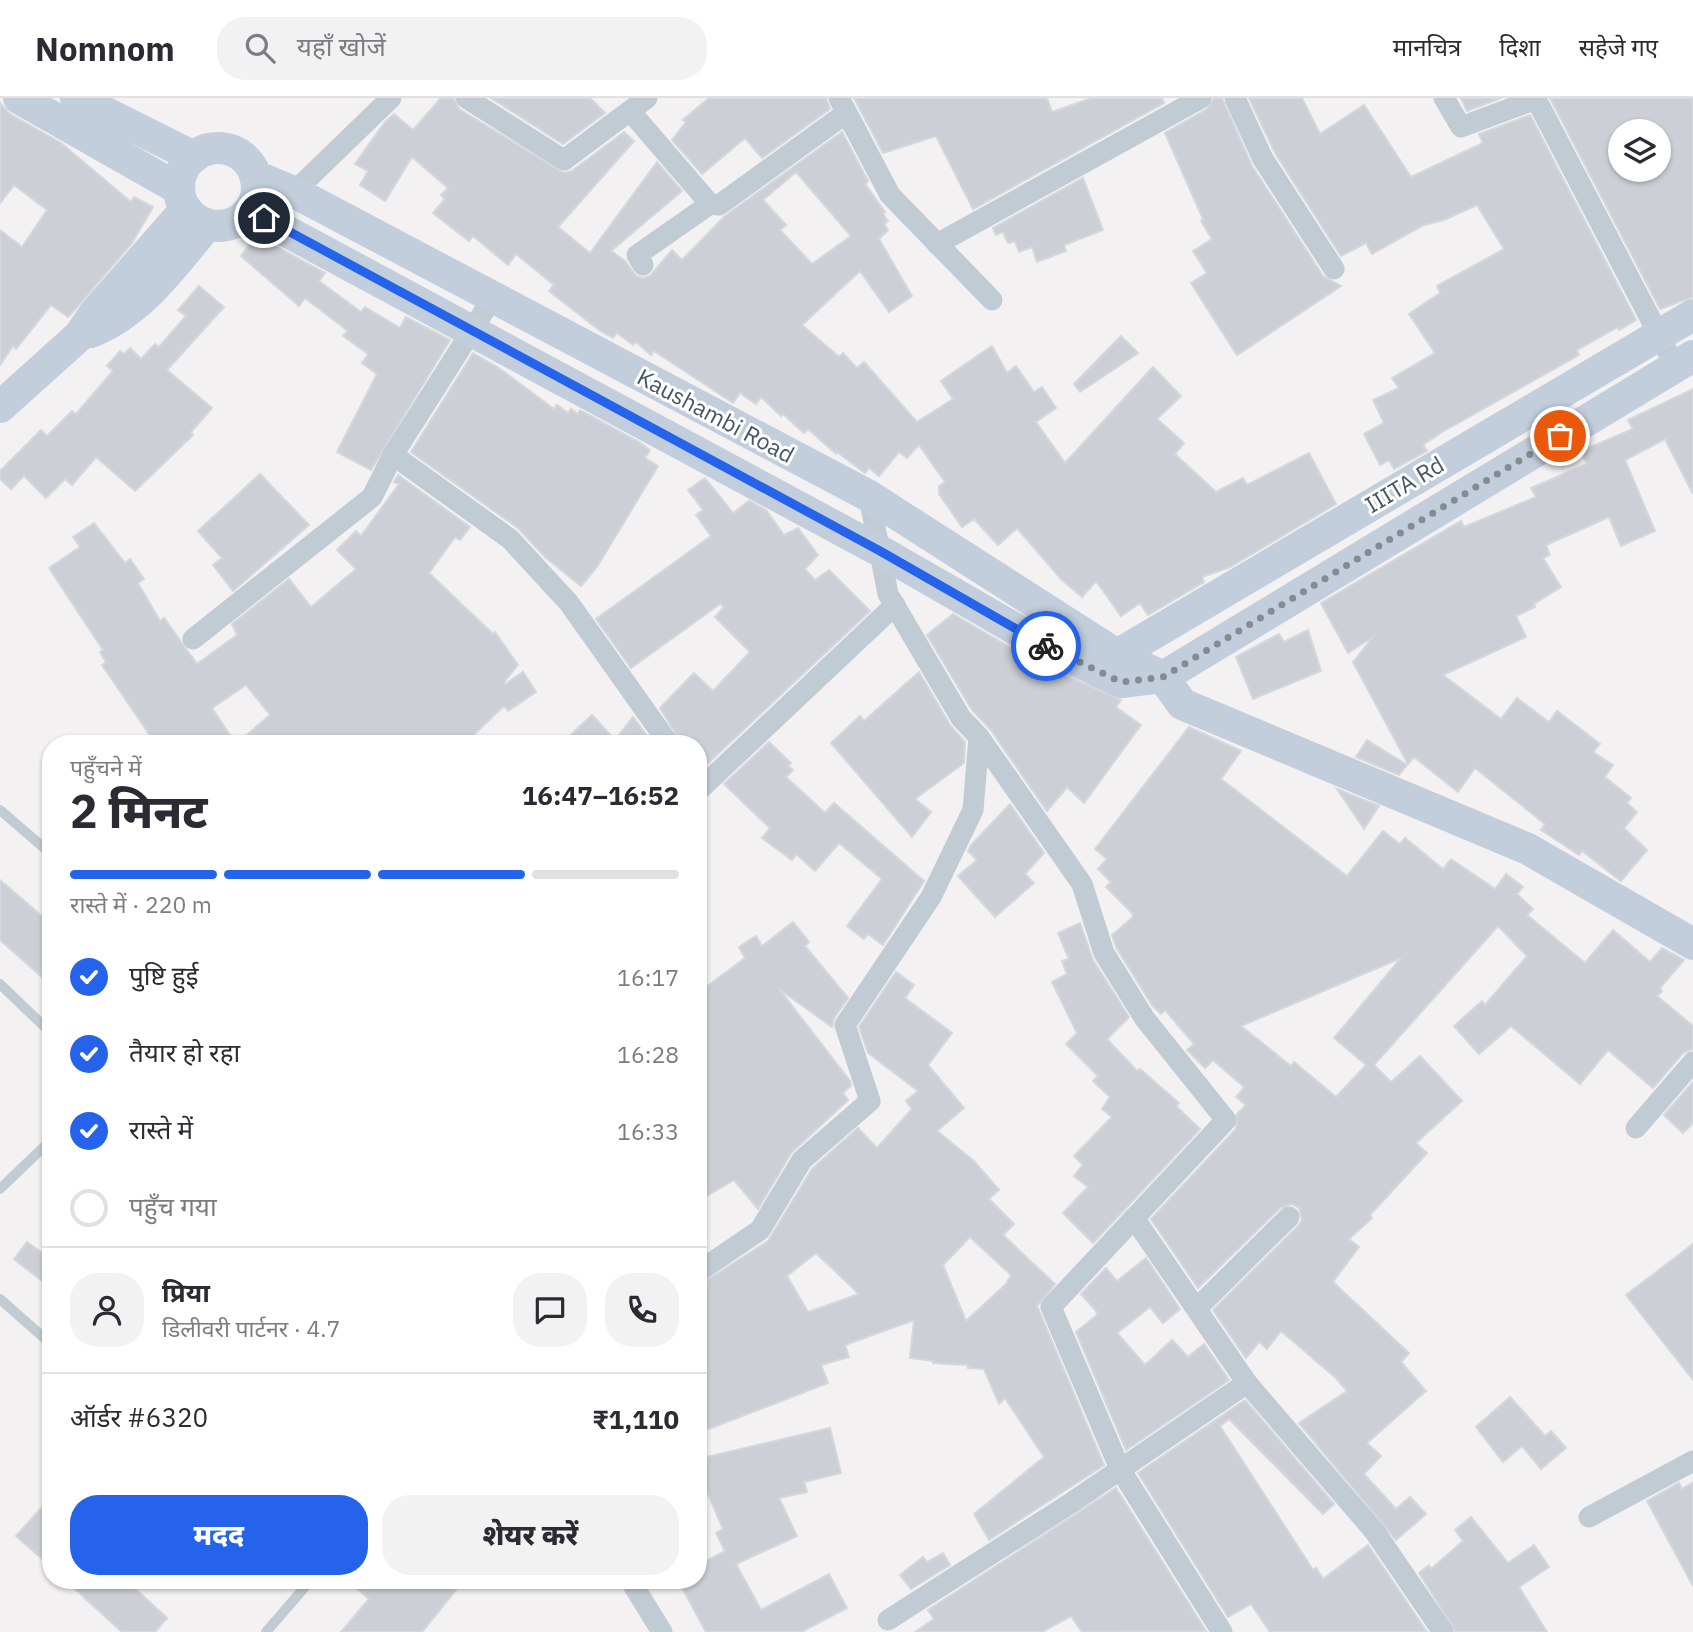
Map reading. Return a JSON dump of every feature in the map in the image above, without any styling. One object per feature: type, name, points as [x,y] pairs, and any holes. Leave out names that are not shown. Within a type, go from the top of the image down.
[{"type":"main road","points":[[0,407],[79,336],[107,325],[139,303],[191,208],[185,166],[194,157],[213,149],[234,152],[250,166],[257,188],[249,211],[235,222],[191,208],[19,98]]},
{"type":"main road","points":[[76,98],[194,157]]},
{"type":"main road","name":"Kaushambi Road","points":[[255,176],[295,192],[869,496],[1117,656],[1163,677]]},
{"type":"main road","points":[[249,211],[880,551],[1038,642],[1121,682],[1163,677],[1182,704],[1528,849],[1693,944]]},
{"type":"main road","name":"IIITA Rd","points":[[1117,656],[1693,315]]},
{"type":"main road","name":"IIITA Rd","points":[[1163,677],[1684,361]]},
{"type":"street","points":[[295,192],[391,98]]},
{"type":"street","points":[[466,98],[564,160],[638,104],[710,204]]},
{"type":"street","points":[[839,98],[890,195],[992,300]]},
{"type":"street","points":[[937,244],[1201,98]]},
{"type":"street","points":[[1235,98],[1263,159],[1334,269]]},
{"type":"street","points":[[1444,98],[1461,128],[1536,99],[1659,335],[1684,361]]},
{"type":"street","points":[[643,265],[637,255],[710,204],[719,205],[845,114],[855,128]]},
{"type":"street","points":[[193,639],[372,497],[393,455],[494,297]]},
{"type":"street","points":[[393,455],[510,539],[569,603],[663,735]]},
{"type":"street","points":[[869,496],[888,594],[961,718],[979,737],[1082,884],[1104,953],[1144,1019],[1226,1121],[1051,1307],[1120,1469],[1222,1632]]},
{"type":"street","points":[[707,780],[895,605]]},
{"type":"street","points":[[707,1266],[760,1230],[802,1160],[870,1101],[845,1025],[931,897],[973,810],[979,737]]},
{"type":"street","points":[[1636,1128],[1693,1062]]},
{"type":"street","points":[[1197,1308],[1289,1217]]},
{"type":"street","points":[[1134,1219],[1247,1383],[1375,1532],[1443,1632]]},
{"type":"street","points":[[888,1620],[1247,1383]]},
{"type":"street","points":[[1589,1517],[1693,1461]]},
{"type":"street","points":[[636,1589],[662,1632]]},
{"type":"lane","points":[[0,810],[42,846]]},
{"type":"lane","points":[[0,984],[42,1024]]},
{"type":"lane","points":[[0,1189],[42,1149]]},
{"type":"lane","points":[[0,1299],[42,1336]]},
{"type":"lane","points":[[266,1632],[303,1589]]},
{"type":"building","points":[[441,98],[453,98],[459,109],[564,173],[572,171],[624,132],[634,141],[558,227],[590,253],[657,162],[682,191],[611,251],[625,261],[636,276],[643,278],[650,276],[672,250],[682,260],[725,216],[842,132],[868,181],[865,184],[885,212],[883,214],[888,221],[884,224],[888,230],[879,239],[912,296],[889,312],[860,271],[802,325],[839,357],[843,353],[857,368],[864,362],[917,422],[953,399],[941,381],[992,346],[1007,373],[1016,366],[1034,392],[1042,387],[1056,408],[1036,422],[1065,463],[1153,367],[1181,396],[1157,419],[1184,443],[1175,454],[1216,492],[1243,478],[1247,485],[1309,453],[1336,504],[1230,567],[1202,577],[1204,582],[1148,615],[1140,603],[1121,616],[1096,581],[1082,597],[1061,579],[1017,528],[998,545],[974,519],[962,527],[939,494],[939,486],[945,482],[919,445],[907,458],[899,452],[879,476],[869,468],[865,473],[837,452],[836,454],[808,429],[804,433],[761,397],[756,404],[740,393],[733,403],[654,351],[651,355],[636,342],[633,345],[617,333],[613,338],[599,330],[549,291],[554,285],[516,254],[508,265],[473,236],[469,241],[433,213],[445,199],[441,195],[448,188],[412,157],[385,201],[360,185],[368,171],[355,164],[385,122],[394,114],[413,130]],"holes":[[[796,172],[851,236],[812,264],[780,230],[786,225],[763,200]]]},
{"type":"building","points":[[491,98],[590,98],[605,113],[563,144]]},
{"type":"building","points":[[709,98],[826,98],[830,109],[762,158],[745,138],[702,174],[672,140],[686,122],[683,120]]},
{"type":"building","points":[[854,98],[1047,98],[1052,112],[1092,98],[1162,98],[1164,103],[973,209],[936,136],[883,153]]},
{"type":"building","points":[[1214,98],[1222,98],[1252,166],[1323,276],[1341,286],[1237,355],[1191,283],[1207,273],[1193,251],[1212,239],[1201,221],[1203,219],[1165,133],[1207,109]]},
{"type":"building","points":[[1249,98],[1302,98],[1320,134],[1364,105],[1411,177],[1483,143],[1479,134],[1530,115],[1636,320],[1577,350],[1579,355],[1442,432],[1423,445],[1427,451],[1394,469],[1389,460],[1380,465],[1364,434],[1384,423],[1373,400],[1399,388],[1392,378],[1435,353],[1409,314],[1440,293],[1437,286],[1504,249],[1477,205],[1444,220],[1424,225],[1372,254],[1366,243],[1341,256],[1275,153]]},
{"type":"building","points":[[1461,98],[1501,98],[1467,111]]},
{"type":"building","points":[[1550,98],[1693,98],[1693,297],[1660,309]]},
{"type":"building","points":[[0,103],[10,114],[61,143],[131,202],[134,197],[153,207],[132,243],[72,313],[68,317],[51,305],[16,349],[13,346],[0,365],[0,230],[22,247],[47,210],[14,185],[0,203]]},
{"type":"building","points":[[1083,178],[1103,230],[1064,245],[1066,251],[1037,262],[1032,247],[1019,252],[1015,241],[1008,243],[1003,232],[996,235],[993,228]]},
{"type":"building","points":[[254,239],[264,246],[272,244],[325,273],[319,281],[361,312],[365,307],[400,328],[406,317],[450,340],[371,470],[337,452],[377,374],[362,363],[368,354],[343,336],[348,331],[305,298],[299,306],[241,256]]},
{"type":"building","points":[[199,286],[224,307],[167,370],[212,408],[191,432],[193,435],[135,491],[96,457],[72,485],[65,479],[46,498],[24,476],[11,489],[0,479],[0,471],[41,430],[47,436],[72,411],[76,414],[113,371],[107,366],[120,351],[124,354],[130,348],[141,359],[155,344],[159,347],[186,316],[178,310]]},
{"type":"building","points":[[1121,336],[1138,353],[1080,392],[1074,384]]},
{"type":"building","points":[[473,353],[499,368],[554,409],[557,405],[568,413],[571,409],[578,414],[580,410],[639,442],[650,450],[645,458],[658,466],[597,567],[581,586],[545,557],[518,528],[411,452]]},
{"type":"building","points":[[1693,389],[1693,494],[1665,439],[1625,460],[1655,531],[1621,546],[1609,517],[1546,545],[1550,555],[1543,558],[1561,587],[1534,604],[1535,607],[1516,616],[1526,637],[1443,675],[1501,719],[1517,698],[1549,722],[1557,711],[1600,744],[1593,752],[1613,765],[1605,777],[1631,798],[1627,803],[1637,812],[1624,828],[1647,850],[1621,881],[1582,851],[1579,855],[1541,830],[1545,824],[1475,768],[1458,792],[1414,757],[1408,764],[1353,662],[1374,636],[1348,653],[1321,603],[1461,521],[1464,527],[1536,497],[1531,488],[1587,464],[1581,451],[1633,429],[1628,420]]},
{"type":"building","points":[[260,474],[309,525],[233,591],[213,565],[222,558],[198,531]]},
{"type":"building","points":[[398,475],[470,527],[460,540],[455,537],[429,573],[493,634],[495,632],[518,665],[504,682],[506,684],[523,672],[536,692],[508,711],[504,706],[473,735],[247,735],[270,715],[246,685],[212,708],[230,735],[150,735],[102,665],[106,662],[100,652],[103,650],[49,568],[80,547],[73,537],[94,523],[125,563],[130,559],[144,579],[138,583],[160,621],[164,618],[197,664],[237,635],[232,624],[289,579],[311,607],[356,569],[337,550],[356,531],[361,536],[399,484],[394,482]]},
{"type":"building","points":[[705,478],[733,513],[749,501],[766,510],[784,535],[798,528],[818,555],[805,569],[815,580],[829,570],[870,611],[707,764],[707,735],[676,735],[660,708],[694,673],[713,691],[750,652],[715,617],[724,607],[720,604],[631,668],[596,619],[711,536],[696,515],[703,510],[688,490]]},
{"type":"building","points":[[953,614],[1030,659],[1121,700],[1116,707],[1141,725],[1084,803],[1067,787],[1047,811],[990,729],[972,710],[927,635]]},
{"type":"building","points":[[1308,630],[1321,671],[1253,699],[1236,657],[1279,634],[1284,642]]},
{"type":"building","points":[[919,672],[950,725],[965,742],[964,763],[915,799],[931,812],[912,837],[831,743],[860,716],[864,721]]},
{"type":"building","points":[[592,715],[610,735],[571,735]]},
{"type":"building","points":[[633,717],[646,735],[619,735]]},
{"type":"building","points":[[1189,727],[1241,751],[1221,779],[1347,876],[1383,831],[1400,844],[1405,838],[1443,869],[1451,859],[1495,889],[1506,874],[1523,887],[1517,894],[1533,909],[1527,915],[1585,963],[1613,930],[1650,962],[1662,948],[1684,960],[1660,988],[1662,991],[1657,996],[1693,1026],[1693,1049],[1683,1053],[1653,1088],[1608,1050],[1580,1084],[1511,1026],[1479,1054],[1454,1026],[1482,1001],[1485,1005],[1527,956],[1498,926],[1374,1065],[1391,1082],[1420,1056],[1462,1101],[1416,1143],[1427,1153],[1370,1215],[1372,1218],[1349,1239],[1359,1247],[1333,1282],[1409,1353],[1401,1362],[1426,1391],[1367,1443],[1381,1456],[1364,1474],[1396,1509],[1410,1497],[1426,1514],[1396,1540],[1299,1423],[1347,1391],[1336,1378],[1281,1331],[1267,1349],[1259,1342],[1246,1358],[1213,1310],[1298,1226],[1302,1220],[1299,1208],[1292,1204],[1280,1208],[1198,1288],[1151,1219],[1236,1129],[1237,1114],[1246,1105],[1236,1097],[1244,1087],[1213,1060],[1205,1068],[1187,1050],[1194,1044],[1165,1010],[1161,1014],[1152,1005],[1116,947],[1112,935],[1133,917],[1106,887],[1111,882],[1098,869],[1107,859],[1095,849]],"holes":[[[1401,958],[1334,1038],[1366,1065],[1336,1097],[1294,1062],[1291,1066],[1241,1026]]]},
{"type":"building","points":[[1367,740],[1407,765],[1399,775],[1356,757]]},
{"type":"building","points":[[769,742],[791,763],[788,766],[793,770],[786,777],[825,813],[834,803],[924,881],[883,945],[868,934],[864,939],[847,926],[882,879],[839,843],[815,871],[796,854],[792,860],[762,838],[770,828],[724,784]]},
{"type":"building","points":[[1337,789],[1379,806],[1364,829]]},
{"type":"building","points":[[1010,804],[1044,853],[1025,874],[1034,883],[995,917],[958,876],[977,860],[968,851],[971,845]]},
{"type":"building","points":[[0,880],[42,916],[42,977],[0,940]]},
{"type":"building","points":[[793,922],[809,942],[805,946],[848,998],[834,1018],[832,1027],[779,989],[850,1081],[851,1086],[843,1093],[848,1100],[791,1153],[758,1209],[734,1180],[707,1196],[707,986],[745,958],[739,947],[756,936],[762,946]]},
{"type":"building","points":[[1080,923],[1093,960],[1129,1017],[1107,1039],[1137,1071],[1140,1069],[1179,1103],[1176,1106],[1200,1129],[1093,1243],[1063,1213],[1088,1187],[1074,1176],[1083,1165],[1074,1156],[1112,1117],[1102,1109],[1110,1097],[1093,1081],[1098,1076],[1066,1044],[1077,1033],[1052,982],[1067,974],[1062,961],[1069,959],[1058,933]]},
{"type":"building","points":[[896,972],[914,985],[905,998],[952,1033],[928,1065],[964,1108],[937,1131],[974,1161],[999,1190],[989,1199],[1014,1224],[1003,1235],[1055,1284],[1037,1306],[1104,1465],[989,1540],[974,1514],[1044,1457],[1005,1398],[999,1404],[984,1369],[910,1358],[914,1320],[845,1345],[849,1357],[821,1365],[828,1383],[707,1430],[707,1280],[768,1241],[812,1169],[858,1128],[877,1148],[912,1109],[906,1101],[918,1091],[868,1053],[859,1027]],"holes":[[[970,1237],[1011,1275],[1006,1284],[966,1321],[943,1265]],[[816,1253],[859,1294],[808,1312],[787,1276]]]},
{"type":"building","points":[[1693,1082],[1693,1123],[1683,1133],[1664,1115]]},
{"type":"building","points":[[27,1242],[42,1253],[42,1281],[14,1259]]},
{"type":"building","points":[[1693,1244],[1693,1380],[1626,1295]]},
{"type":"building","points":[[1146,1258],[1180,1309],[1163,1323],[1150,1307],[1117,1333],[1145,1365],[1172,1340],[1188,1357],[1204,1344],[1229,1380],[1126,1450],[1076,1332],[1096,1316],[1097,1312],[1081,1294],[1106,1268],[1117,1281]]},
{"type":"building","points":[[1510,1397],[1545,1436],[1551,1431],[1566,1448],[1541,1469],[1522,1446],[1503,1462],[1476,1427]]},
{"type":"building","points":[[1245,1400],[1334,1504],[1323,1514],[1229,1419],[1220,1426],[1313,1570],[1316,1568],[1323,1579],[1368,1545],[1427,1632],[1270,1632],[1251,1604],[1228,1617],[1138,1473]]},
{"type":"building","points":[[830,1428],[841,1473],[804,1482],[807,1492],[779,1498],[797,1536],[736,1564],[761,1610],[829,1574],[847,1608],[801,1632],[706,1632],[683,1589],[707,1589],[707,1560],[725,1551],[716,1533],[723,1529],[707,1492],[707,1457]]},
{"type":"building","points":[[1693,1482],[1693,1586],[1647,1501],[1679,1483],[1682,1489]]},
{"type":"building","points":[[1116,1488],[1206,1631],[1082,1632],[1071,1616],[1042,1632],[915,1632],[934,1619],[928,1610]]},
{"type":"building","points":[[42,1507],[42,1559],[16,1536]]},
{"type":"building","points":[[1471,1517],[1508,1563],[1534,1545],[1549,1567],[1519,1587],[1547,1632],[1456,1632],[1419,1573],[1429,1565],[1431,1569],[1463,1541],[1455,1530]]},
{"type":"building","points":[[943,1553],[950,1565],[911,1589],[900,1575],[923,1557],[927,1562]]},
{"type":"building","points":[[75,1589],[136,1589],[167,1618],[155,1632],[122,1632]]},
{"type":"building","points":[[357,1589],[457,1589],[422,1632],[341,1632],[369,1599]]},
{"type":"way so far","points":[[1046,646],[1121,682],[1163,677],[1560,436]]},
{"type":"route","points":[[264,218],[880,551],[1046,646]]}]
